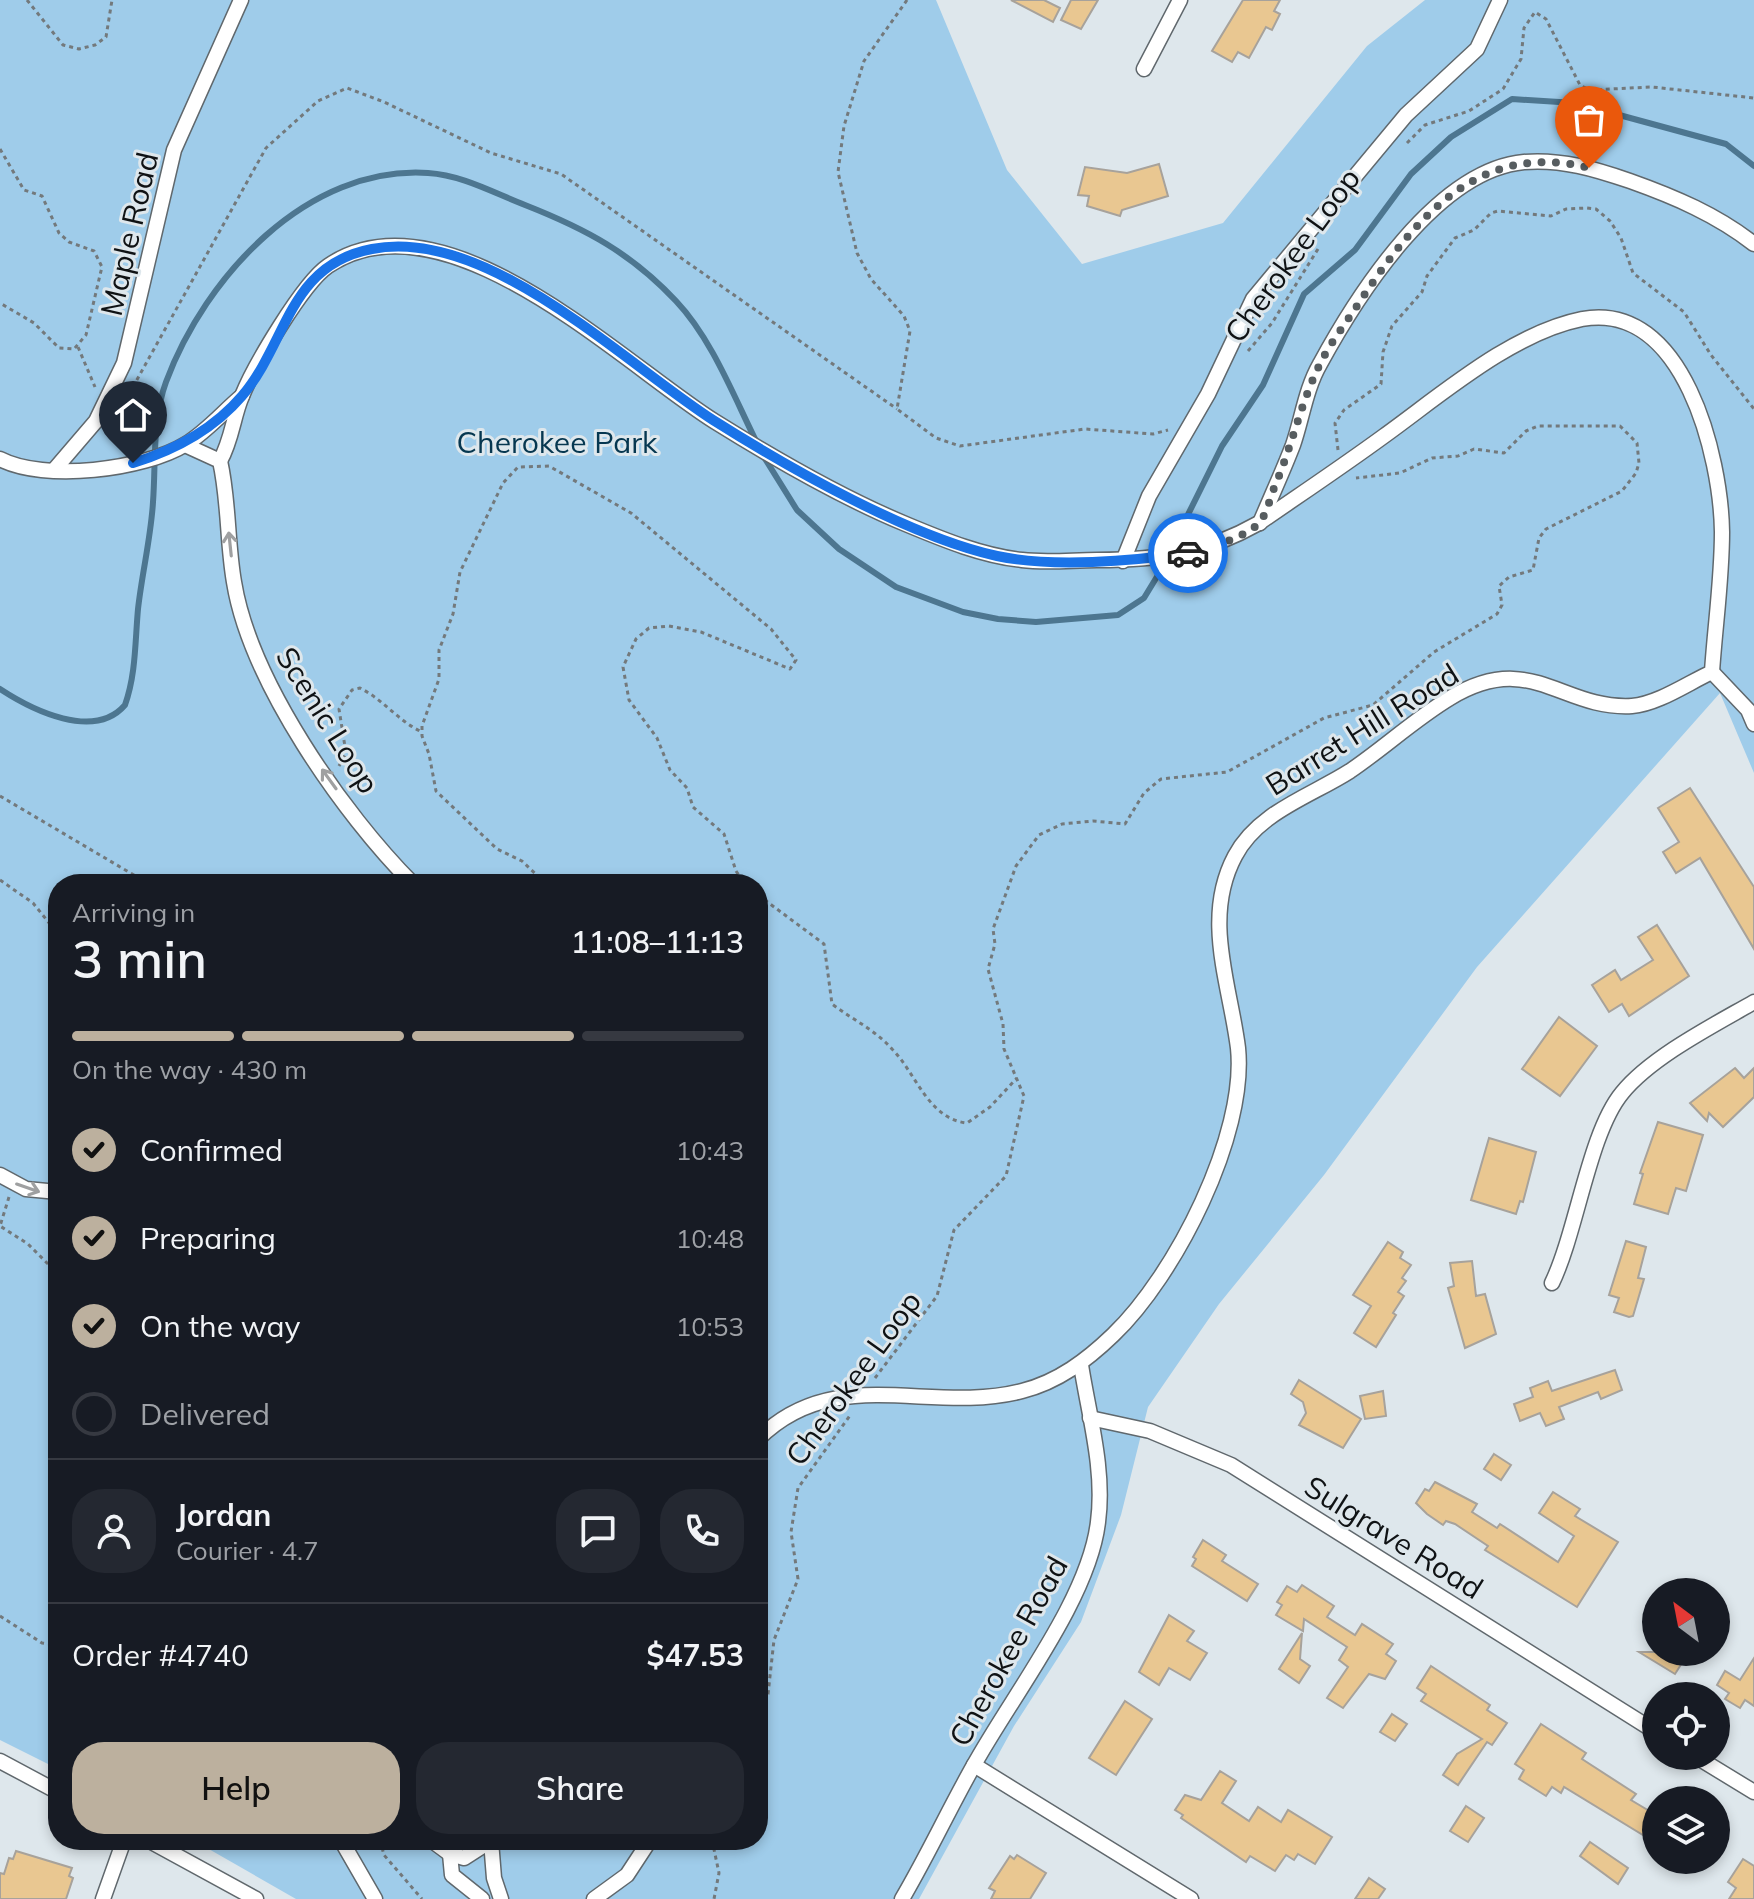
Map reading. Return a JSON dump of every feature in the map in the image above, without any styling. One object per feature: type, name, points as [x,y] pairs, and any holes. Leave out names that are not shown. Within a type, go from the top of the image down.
[{"type":"street","name":"Maple Road","points":[[54,470],[96,421],[110,398],[134,330],[174,150],[241,0]]},
{"type":"street","points":[[1144,69],[1180,0]]},
{"type":"street","points":[[1127,561],[1149,496],[1194,420],[1253,299],[1406,115],[1477,49],[1500,0]]},
{"type":"street","points":[[1259,523],[1292,446],[1318,367],[1379,273],[1430,211],[1472,179],[1521,163],[1570,163],[1682,201],[1729,224],[1754,244]]},
{"type":"street","points":[[0,459],[32,471],[54,470],[133,463],[185,445],[242,395],[316,276],[354,253],[390,246],[430,249],[457,258],[554,304],[716,422],[907,525],[995,556],[1026,561],[1127,561],[1196,552],[1259,523],[1458,382],[1514,347],[1584,319],[1611,319],[1634,326],[1674,362],[1693,397],[1708,440],[1722,532],[1712,672],[1748,710],[1754,724]]},
{"type":"street","points":[[185,445],[220,461],[229,446],[242,395]]},
{"type":"street","name":"Scenic Loop","points":[[220,461],[234,584],[248,636],[273,694],[326,775],[377,845],[404,874]]},
{"type":"street","name":"Barret Hill Road","points":[[768,1429],[802,1406],[849,1395],[1006,1395],[1026,1391],[1081,1365],[1131,1317],[1160,1279],[1185,1236],[1231,1127],[1239,1088],[1238,1051],[1218,907],[1235,856],[1267,819],[1349,772],[1451,697],[1473,687],[1515,677],[1611,705],[1631,706],[1712,672]]},
{"type":"street","points":[[1552,1283],[1564,1258],[1603,1128],[1622,1093],[1654,1065],[1754,1002]]},
{"type":"street","points":[[6,1179],[48,1192]]},
{"type":"street","name":"Cherokee Road","points":[[902,1899],[974,1765],[1062,1616],[1090,1555],[1098,1522],[1099,1478],[1081,1365]]},
{"type":"street","name":"Sulgrave Road","points":[[1090,1418],[1150,1431],[1231,1465],[1642,1723]]},
{"type":"street","points":[[0,1761],[48,1787]]},
{"type":"street","points":[[974,1765],[1191,1899]]},
{"type":"street","points":[[1718,1770],[1754,1792]]},
{"type":"street","points":[[103,1899],[120,1850]]},
{"type":"street","points":[[166,1850],[256,1899]]},
{"type":"street","points":[[347,1850],[375,1899]]},
{"type":"street","points":[[445,1850],[464,1858],[477,1850]]},
{"type":"street","points":[[492,1850],[494,1878],[501,1899]]},
{"type":"street","points":[[594,1899],[627,1875],[643,1850]]},
{"type":"street","points":[[450,1854],[452,1875],[482,1899]]},
{"type":"path","points":[[27,0],[59,42],[79,49],[95,45],[106,37],[112,0]]},
{"type":"path","points":[[897,409],[910,331],[904,316],[871,279],[857,253],[838,172],[844,126],[864,61],[907,0]]},
{"type":"path","name":"Cherokee Loop","points":[[1398,151],[1425,125],[1469,111],[1503,89],[1521,59],[1524,28],[1535,12],[1546,19],[1584,88],[1630,90],[1666,87],[1754,98]]},
{"type":"path","points":[[78,347],[92,383],[110,398],[127,396],[142,376],[266,148],[318,101],[347,88],[384,102],[491,153],[561,174],[936,438],[960,446],[1085,429],[1124,429],[1153,434],[1194,420]]},
{"type":"path","points":[[0,149],[24,190],[42,196],[59,233],[69,242],[88,247],[99,259],[100,275],[86,335],[78,347],[67,350],[59,348],[34,323],[0,303]]},
{"type":"path","points":[[1344,465],[1336,442],[1335,423],[1344,410],[1366,397],[1384,379],[1383,352],[1392,326],[1422,292],[1427,276],[1447,246],[1498,211],[1551,216],[1566,209],[1586,208],[1605,215],[1621,238],[1633,273],[1684,312],[1711,355],[1754,409]]},
{"type":"path","name":"Cherokee Loop","points":[[1243,358],[1272,323],[1321,242]]},
{"type":"path","name":"Cherokee Loop","points":[[768,1694],[774,1640],[798,1579],[791,1532],[798,1488],[937,1296],[954,1230],[1006,1176],[1010,1148],[1024,1105],[1019,1077],[1004,1049],[1003,1024],[988,969],[995,944],[993,929],[1009,881],[1025,851],[1039,835],[1071,822],[1125,824],[1144,793],[1161,779],[1227,772],[1256,759],[1324,718],[1373,705],[1434,652],[1497,614],[1502,605],[1499,586],[1509,577],[1533,570],[1543,533],[1557,521],[1580,515],[1622,491],[1636,473],[1639,448],[1633,437],[1620,426],[1538,426],[1526,431],[1500,454],[1474,449],[1458,456],[1432,458],[1400,473],[1358,478],[1349,476],[1344,465]]},
{"type":"path","points":[[536,874],[522,861],[497,849],[436,791],[422,732],[439,679],[439,650],[453,614],[460,572],[503,483],[518,467],[549,466],[631,513],[771,629],[796,660],[790,669],[701,632],[669,626],[649,628],[636,639],[623,667],[629,700],[657,738],[670,770],[687,788],[693,807],[724,834],[738,874]]},
{"type":"path","points":[[326,775],[345,759],[339,709],[352,690],[360,688],[375,696],[408,725],[422,732]]},
{"type":"path","points":[[0,796],[132,874]]},
{"type":"path","points":[[0,880],[33,903],[48,922]]},
{"type":"path","points":[[768,902],[824,944],[832,1004],[861,1020],[895,1051],[919,1089],[945,1116],[967,1123],[990,1107],[1019,1077]]},
{"type":"path","points":[[6,1179],[7,1214],[0,1226],[22,1238],[48,1264]]},
{"type":"path","points":[[0,1616],[48,1644]]},
{"type":"path","points":[[385,1850],[393,1866],[422,1899]]},
{"type":"path","points":[[714,1850],[719,1873],[714,1899]]},
{"type":"green space","name":"Cherokee Park","points":[[0,0],[936,0],[1007,170],[1082,264],[1223,223],[1367,46],[1425,0],[1754,0],[1754,773],[1720,693],[1477,967],[1324,1175],[1219,1304],[1148,1407],[1121,1515],[1081,1622],[1014,1726],[919,1899],[296,1899],[210,1850],[768,1850],[768,874],[48,874],[48,1764],[0,1740]]},
{"type":"building","points":[[1011,0],[1044,0],[1060,8],[1053,22]]},
{"type":"building","points":[[1071,0],[1098,0],[1081,29],[1061,20]]},
{"type":"building","points":[[1243,0],[1280,0],[1274,11],[1280,14],[1272,30],[1266,27],[1249,58],[1238,52],[1232,62],[1212,51]]},
{"type":"building","points":[[1159,164],[1168,196],[1122,210],[1120,216],[1087,206],[1089,196],[1078,195],[1085,167],[1127,173]]},
{"type":"building","points":[[1690,788],[1754,887],[1754,949],[1700,858],[1676,873],[1663,852],[1679,842],[1658,808]]},
{"type":"building","points":[[1657,925],[1689,976],[1629,1016],[1622,1004],[1609,1012],[1592,985],[1615,970],[1621,980],[1653,960],[1638,937]]},
{"type":"building","points":[[1559,1017],[1597,1046],[1560,1096],[1522,1069]]},
{"type":"building","points":[[1735,1068],[1744,1078],[1754,1068],[1754,1097],[1723,1127],[1709,1113],[1707,1121],[1690,1103]]},
{"type":"building","points":[[1658,1122],[1703,1135],[1686,1191],[1676,1188],[1668,1214],[1634,1204],[1643,1174],[1640,1173]]},
{"type":"building","points":[[1489,1138],[1536,1152],[1523,1202],[1520,1201],[1516,1214],[1471,1200]]},
{"type":"building","points":[[1626,1241],[1646,1247],[1638,1278],[1644,1279],[1633,1316],[1629,1317],[1614,1312],[1619,1298],[1609,1295]]},
{"type":"building","points":[[1388,1242],[1403,1252],[1400,1258],[1411,1265],[1402,1278],[1406,1281],[1398,1292],[1404,1296],[1393,1313],[1396,1315],[1376,1347],[1354,1333],[1371,1306],[1353,1295]]},
{"type":"building","points":[[1472,1261],[1476,1296],[1485,1294],[1496,1334],[1465,1348],[1448,1288],[1454,1286],[1450,1263]]},
{"type":"building","points":[[1615,1370],[1622,1390],[1601,1399],[1598,1392],[1559,1407],[1564,1419],[1546,1426],[1540,1413],[1520,1421],[1514,1404],[1533,1397],[1530,1388],[1548,1381],[1552,1391]]},
{"type":"building","points":[[1299,1380],[1361,1419],[1343,1448],[1299,1425],[1306,1413],[1303,1402],[1291,1394]]},
{"type":"building","points":[[1383,1391],[1386,1416],[1365,1419],[1360,1396]]},
{"type":"building","points":[[1494,1454],[1511,1465],[1501,1480],[1484,1469]]},
{"type":"building","points":[[1435,1482],[1477,1504],[1472,1512],[1497,1528],[1500,1524],[1558,1562],[1574,1536],[1539,1513],[1553,1492],[1580,1509],[1575,1516],[1618,1542],[1577,1607],[1485,1550],[1488,1546],[1455,1524],[1446,1521],[1443,1525],[1427,1514],[1416,1503],[1425,1489],[1429,1491]]},
{"type":"building","points":[[1203,1540],[1226,1555],[1222,1561],[1258,1584],[1247,1601],[1192,1566],[1196,1559],[1193,1557]]},
{"type":"building","points":[[1302,1585],[1334,1606],[1327,1617],[1355,1635],[1362,1624],[1393,1644],[1386,1654],[1396,1661],[1385,1679],[1369,1674],[1343,1708],[1327,1698],[1348,1667],[1339,1660],[1347,1647],[1304,1619],[1303,1631],[1276,1615],[1282,1605],[1277,1602],[1287,1586],[1297,1592]]},
{"type":"building","points":[[1169,1615],[1194,1631],[1187,1641],[1207,1653],[1190,1680],[1169,1668],[1159,1685],[1139,1672]]},
{"type":"building","points":[[1302,1633],[1300,1659],[1310,1666],[1299,1683],[1279,1669]]},
{"type":"building","points":[[1754,1658],[1754,1706],[1745,1700],[1740,1708],[1730,1702],[1730,1682],[1719,1682],[1725,1671],[1740,1680]]},
{"type":"building","points":[[1431,1666],[1490,1705],[1487,1710],[1507,1723],[1492,1745],[1487,1742],[1458,1785],[1443,1775],[1457,1754],[1482,1739],[1421,1701],[1426,1694],[1417,1688]]},
{"type":"building","points":[[1662,1666],[1680,1666],[1675,1674]]},
{"type":"building","points":[[1125,1701],[1152,1719],[1116,1775],[1089,1758]]},
{"type":"building","points":[[1392,1714],[1407,1724],[1395,1741],[1380,1732]]},
{"type":"building","points":[[1541,1724],[1586,1753],[1582,1759],[1636,1794],[1631,1800],[1642,1807],[1642,1834],[1564,1787],[1561,1793],[1552,1787],[1546,1796],[1519,1779],[1524,1770],[1515,1764]]},
{"type":"building","points":[[1220,1771],[1236,1781],[1222,1803],[1249,1821],[1258,1807],[1281,1822],[1288,1810],[1332,1837],[1315,1864],[1298,1854],[1294,1860],[1286,1855],[1275,1871],[1250,1856],[1246,1862],[1181,1818],[1183,1815],[1175,1810],[1185,1795],[1201,1800]]},
{"type":"building","points":[[1466,1806],[1484,1818],[1468,1842],[1450,1831]]},
{"type":"building","points":[[1590,1842],[1628,1868],[1618,1884],[1580,1856]]},
{"type":"building","points":[[16,1851],[72,1868],[69,1876],[73,1878],[66,1899],[0,1899],[0,1873],[4,1874],[9,1858],[13,1859]]},
{"type":"building","points":[[1017,1855],[1046,1873],[1030,1899],[991,1899],[995,1891],[989,1888],[1010,1856],[1014,1859]]},
{"type":"building","points":[[1743,1859],[1754,1866],[1754,1899],[1729,1899],[1736,1888],[1728,1882]]},
{"type":"building","points":[[1369,1878],[1385,1889],[1378,1899],[1355,1899]]},
{"type":"waterway","points":[[764,457],[797,510],[839,549],[896,587],[963,612],[998,619],[1036,622],[1118,615],[1144,598],[1158,575],[1222,446],[1263,385],[1304,294],[1355,250],[1411,174],[1451,137],[1512,99],[1575,103],[1726,144],[1754,166]]},
{"type":"waterway","points":[[0,689],[45,713],[80,721],[97,721],[112,716],[125,705],[133,670],[138,609],[152,515],[157,426],[166,382],[183,343],[206,304],[234,268],[266,235],[302,208],[342,188],[384,175],[441,174],[478,185],[547,214],[606,244],[642,269],[689,316],[721,369],[757,443]]},
{"type":"way so far","points":[[1188,553],[1220,544],[1259,523],[1292,446],[1318,367],[1379,273],[1430,211],[1472,179],[1503,167],[1557,161],[1589,168]]},
{"type":"route","points":[[133,463],[185,445],[242,395],[300,297],[327,266],[354,253],[390,246],[430,249],[494,272],[554,304],[716,422],[848,496],[907,525],[995,556],[1026,561],[1132,561],[1188,553]]}]
